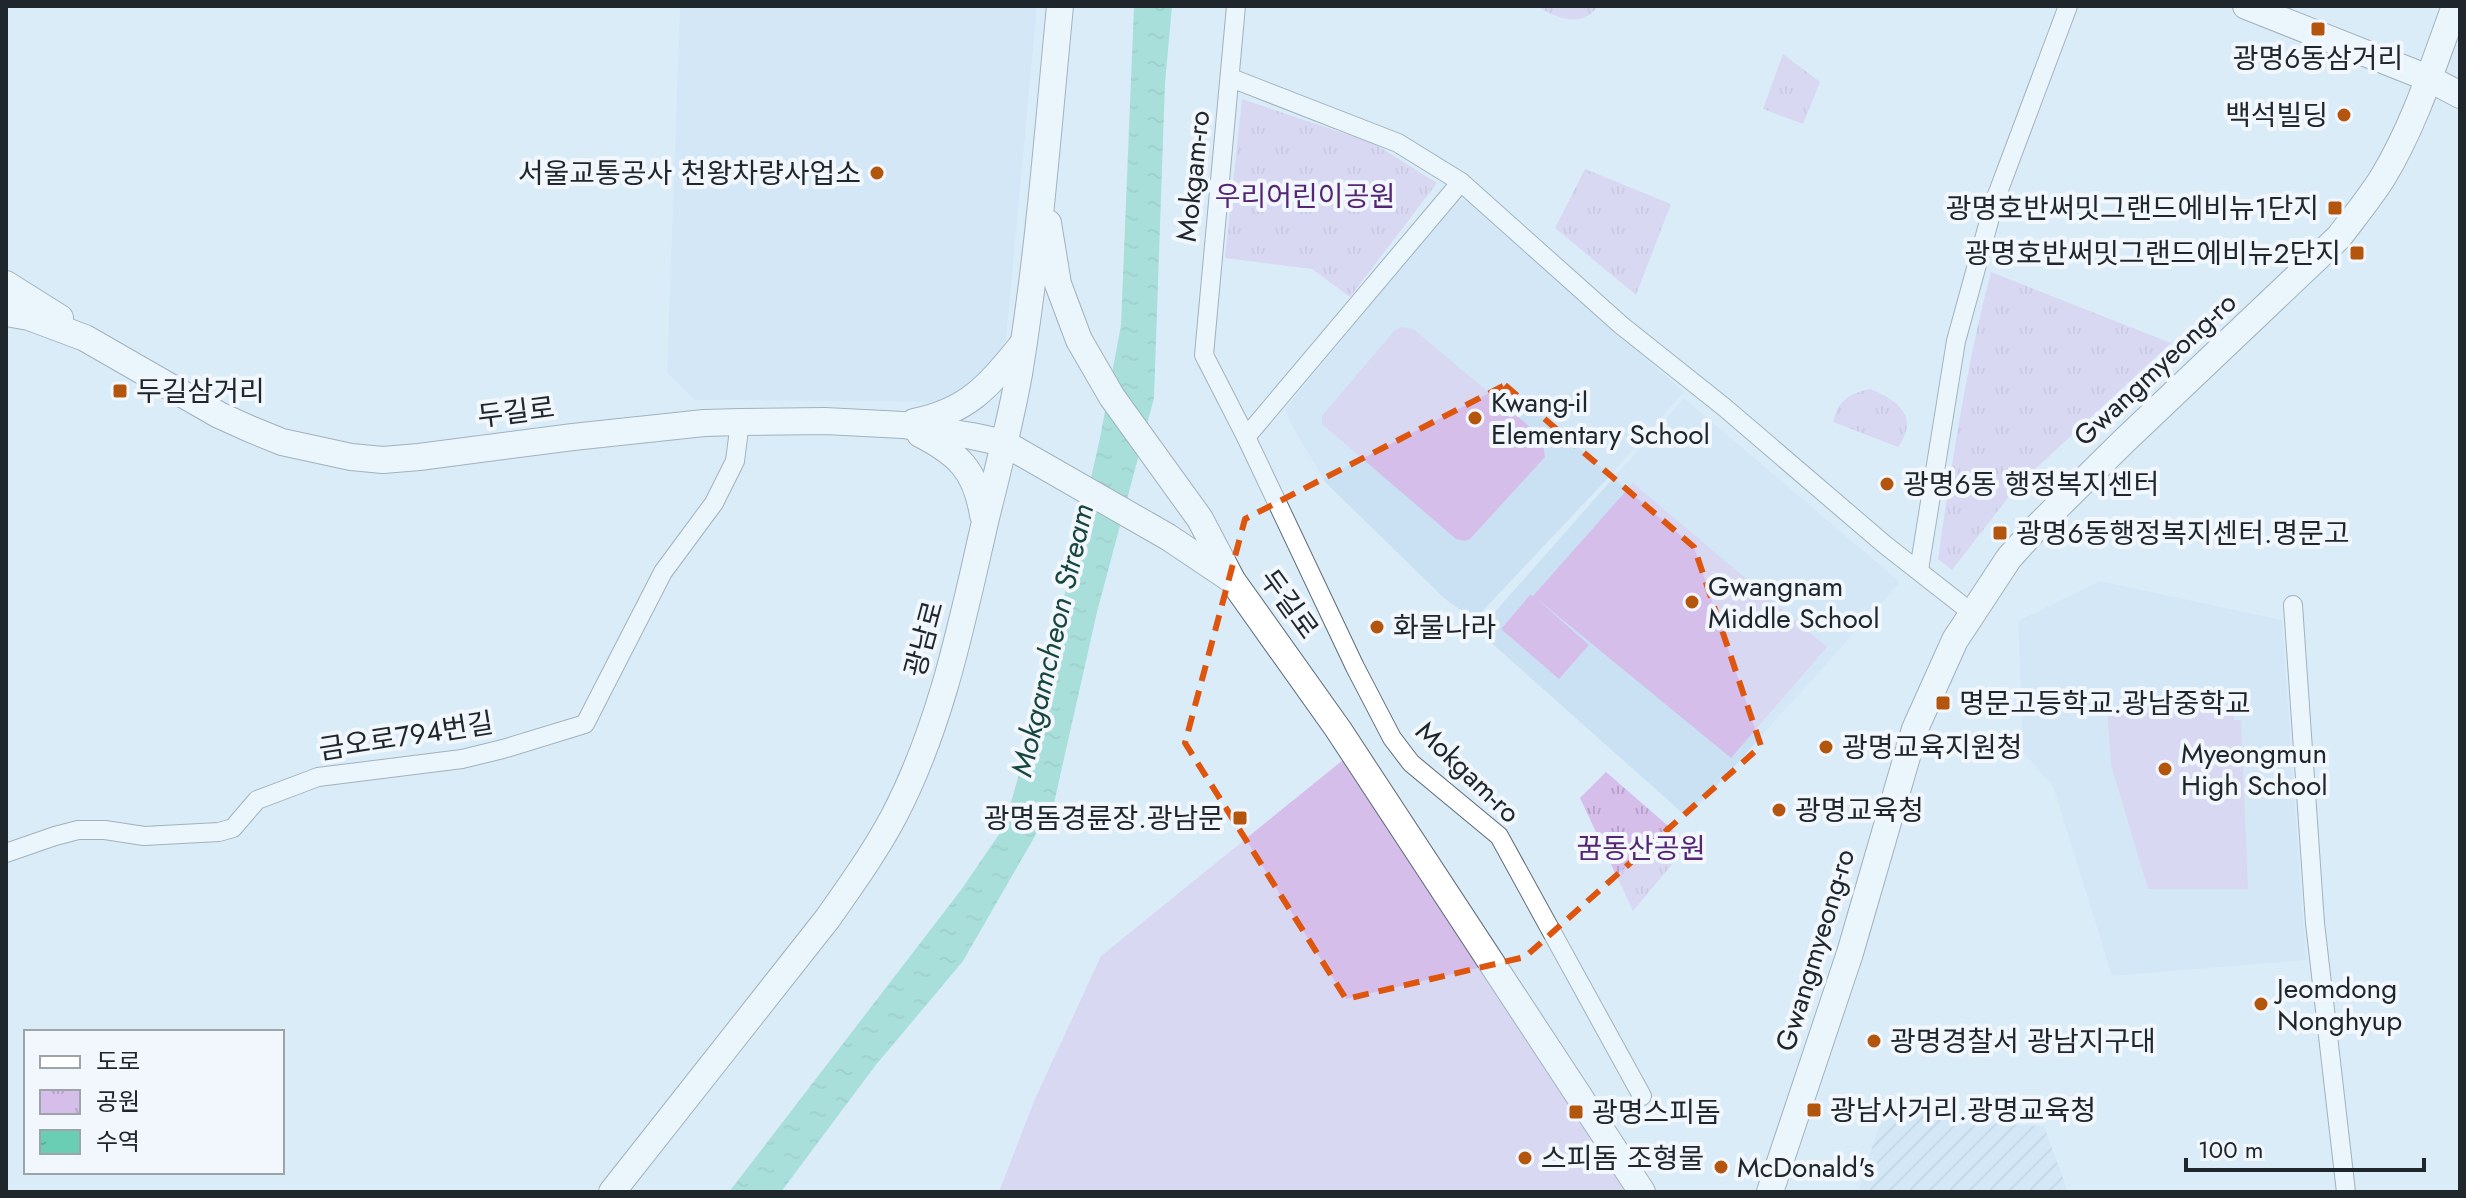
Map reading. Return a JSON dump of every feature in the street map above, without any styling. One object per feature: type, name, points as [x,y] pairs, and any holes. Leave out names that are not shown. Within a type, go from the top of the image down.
[{"type":"street","name":"광남로","points":[[612,1192],[828,918],[879,843],[908,788],[956,653],[1004,443],[1023,344],[1060,6]]},
{"type":"street","name":"Mokgam-ro","points":[[1236,6],[1204,355],[1392,738],[1411,763],[1499,836],[1642,1096]]},
{"type":"street","points":[[1919,570],[1956,341],[1994,203],[2068,6]]},
{"type":"street","points":[[2246,6],[2281,12],[2460,95]]},
{"type":"street","name":"Gwangmyeong-ro","points":[[1770,1192],[1850,953],[1915,729],[1941,669],[1972,613],[2009,558],[2037,527],[2339,237],[2383,176],[2402,141],[2455,6]]},
{"type":"street","points":[[1231,78],[1398,143],[1461,182],[1621,325],[1724,407],[1884,544],[1972,613]]},
{"type":"street","points":[[1043,176],[1058,284],[1072,325],[1112,397],[1200,519],[1232,580]]},
{"type":"street","points":[[1246,437],[1461,182]]},
{"type":"street","points":[[6,284],[117,355]]},
{"type":"street","name":"두길로","points":[[6,313],[57,327],[117,355],[219,415],[250,429],[282,442],[351,457],[383,460],[407,458],[573,437],[740,422],[825,421],[903,425],[1004,443],[1168,537],[1232,580],[1338,729],[1642,1191]]},
{"type":"street","points":[[6,328],[26,325],[57,327]]},
{"type":"street","points":[[903,425],[951,412],[966,402],[982,391],[1023,344]]},
{"type":"street","name":"금오로794번길","points":[[6,853],[78,830],[105,830],[144,836],[219,832],[233,828],[257,800],[318,777],[462,759],[585,724],[663,572],[714,503],[735,461],[740,422]]},
{"type":"street","points":[[903,425],[945,448],[968,470],[980,496],[985,523]]},
{"type":"street","points":[[2293,605],[2315,923],[2346,1192]]},
{"type":"highlighted area","points":[[1505,385],[1694,547],[1761,746],[1525,957],[1346,999],[1185,743],[1245,519]]},
{"type":"shaded area","points":[[680,6],[1037,6],[1006,340],[995,362],[972,390],[935,402],[695,400],[667,373]]},
{"type":"shaded area","name":"Kwang-il Elementary School","points":[[1467,200],[1684,392],[1609,477],[1474,620],[1444,598],[1326,483],[1285,409],[1455,201]]},
{"type":"shaded area","name":"Gwangnam Middle School","points":[[1684,398],[1900,582],[1688,818],[1487,639],[1485,623]]},
{"type":"shaded area","name":"Myeongmun High School","points":[[2100,581],[2282,620],[2306,960],[2112,976],[2053,786],[2023,752],[2018,621]]},
{"type":"shaded area","points":[[1889,1094],[1957,1118],[2044,1126],[2068,1192],[1858,1192]]},
{"type":"green space","points":[[1537,6],[1598,6],[1584,17],[1569,19]]},
{"type":"green space","points":[[1783,54],[1820,82],[1803,124],[1763,109]]},
{"type":"green space","name":"우리어린이공원","points":[[1242,99],[1373,143],[1437,183],[1350,297],[1312,269],[1225,258]]},
{"type":"green space","points":[[1585,169],[1671,204],[1636,295],[1555,228]]},
{"type":"green space","points":[[1991,272],[2171,343],[2018,485],[1952,570],[1938,559],[1967,379]]},
{"type":"green space","points":[[1401,327],[1413,329],[1542,437],[1545,457],[1465,541],[1456,539],[1322,424],[1322,416],[1394,331]]},
{"type":"green space","points":[[1870,389],[1889,398],[1903,411],[1907,427],[1898,447],[1833,422],[1846,399]]},
{"type":"green space","points":[[1633,483],[1827,647],[1731,758],[1536,598],[1589,645],[1559,679],[1501,629]]},
{"type":"green space","points":[[2234,707],[2234,720],[2241,720],[2248,889],[2148,889],[2111,765],[2107,708]]},
{"type":"green space","points":[[1343,760],[1625,1192],[999,1192],[1034,1101],[1101,956]]},
{"type":"green space","name":"꿈동산공원","points":[[1606,772],[1689,844],[1633,911],[1580,798]]},
{"type":"water","points":[[1134,6],[1172,6],[1165,83],[1154,398],[1097,612],[1054,803],[963,961],[875,1066],[781,1192],[729,1192],[961,890],[1004,827],[1044,686],[1100,438],[1121,325]]},
{"type":"place","name":"광명6동삼거리","points":[[2318,29]]},
{"type":"place","name":"백석빌딩","points":[[2344,115]]},
{"type":"place","name":"서울교통공사 천왕차량사업소","points":[[877,173]]},
{"type":"place","name":"광명호반써밋그랜드에비뉴1단지","points":[[2335,208]]},
{"type":"place","name":"광명호반써밋그랜드에비뉴2단지","points":[[2357,253]]},
{"type":"place","name":"두길삼거리","points":[[120,391]]},
{"type":"place","name":"Kwang-il Elementary School","points":[[1475,418]]},
{"type":"place","name":"광명6동 행정복지센터","points":[[1887,484]]},
{"type":"place","name":"광명6동행정복지센터.명문고","points":[[2000,533]]},
{"type":"place","name":"Gwangnam Middle School","points":[[1692,602]]},
{"type":"place","name":"화물나라","points":[[1377,627]]},
{"type":"place","name":"명문고등학교.광남중학교","points":[[1943,703]]},
{"type":"place","name":"광명교육지원청","points":[[1826,747]]},
{"type":"place","name":"Myeongmun High School","points":[[2165,769]]},
{"type":"place","name":"광명교육청","points":[[1779,810]]},
{"type":"place","name":"광명돔경륜장.광남문","points":[[1240,818]]},
{"type":"place","name":"Jeomdong Nonghyup","points":[[2261,1004]]},
{"type":"place","name":"광명경찰서 광남지구대","points":[[1874,1041]]},
{"type":"place","name":"광남사거리.광명교육청","points":[[1814,1110]]},
{"type":"place","name":"광명스피돔","points":[[1576,1112]]},
{"type":"place","name":"스피돔 조형물","points":[[1525,1158]]},
{"type":"place","name":"McDonald's","points":[[1721,1167]]},
{"type":"water label","name":"Mokgamcheon Stream","points":[[1052,640]]}]
